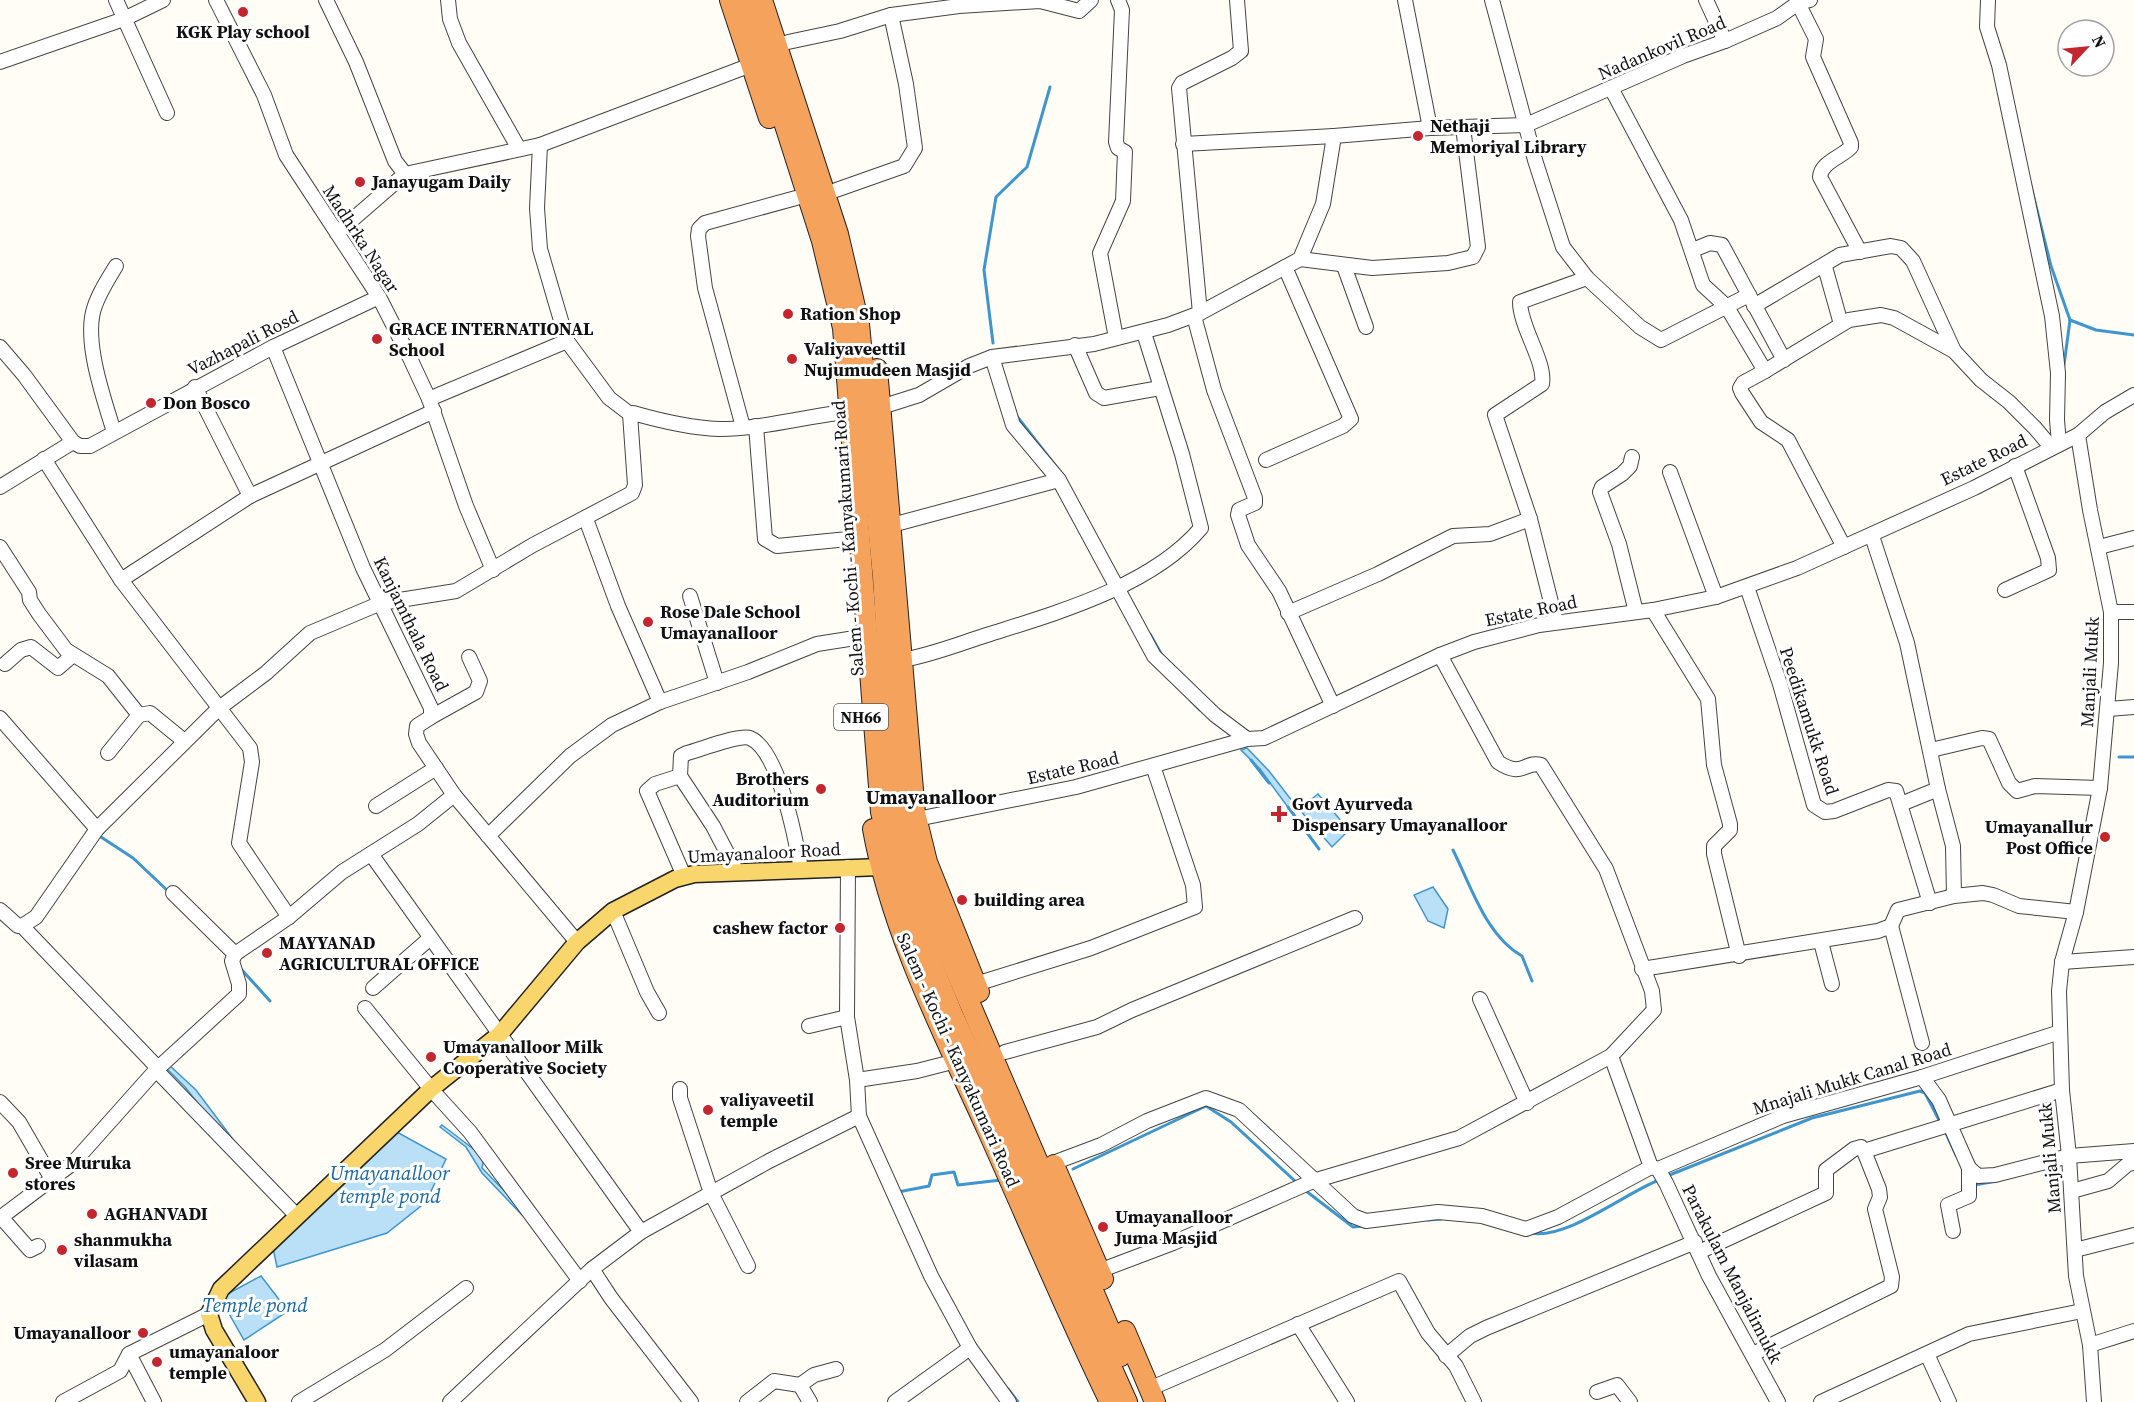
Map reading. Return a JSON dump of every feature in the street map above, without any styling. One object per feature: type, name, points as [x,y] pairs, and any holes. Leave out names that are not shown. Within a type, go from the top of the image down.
[{"type":"highway","name":"Salem - Kochi - Kanyakumari Road","points":[[730,0],[819,265],[834,351],[867,797],[881,867],[910,954],[1110,1402]]},
{"type":"highway","points":[[744,0],[822,241],[843,328],[881,812],[899,884],[952,1013],[1127,1402]]},
{"type":"highway","points":[[762,0],[838,234],[859,324],[883,577],[897,808],[919,885],[1148,1398]]},
{"type":"highway","name":"NH66","points":[[775,0],[836,190],[863,284],[881,407],[892,525],[910,782],[916,819],[927,862],[976,984],[1099,1271],[1148,1398]]},
{"type":"main road","name":"Umayanaloor Road","points":[[208,1314],[221,1289],[430,1089],[500,1034],[577,942],[613,911],[684,876],[881,867]]},
{"type":"main road","points":[[208,1314],[214,1330],[257,1402]]},
{"type":"street","points":[[117,0],[167,113]]},
{"type":"street","points":[[0,62],[124,20],[163,0]]},
{"type":"street","name":"Madhrka Nagar","points":[[216,0],[264,95],[286,155],[379,297],[431,405],[466,506],[493,570]]},
{"type":"street","points":[[326,0],[356,63],[395,161],[405,174]]},
{"type":"street","points":[[448,0],[450,19],[459,43],[519,148]]},
{"type":"street","points":[[788,42],[840,31],[891,15],[959,6],[1040,1],[1079,11],[1091,0]]},
{"type":"street","points":[[1116,338],[1100,253],[1124,201],[1125,152],[1118,148],[1116,142],[1122,0]]},
{"type":"street","points":[[1237,0],[1241,51],[1233,58],[1182,83],[1179,88],[1197,314],[1214,390],[1255,498],[1255,503],[1239,510],[1239,520],[1248,545],[1279,591],[1333,706]]},
{"type":"street","points":[[1405,0],[1430,128]]},
{"type":"street","points":[[1492,0],[1526,125],[1563,247],[1587,278],[1654,339],[1660,340],[1727,307],[1752,301],[1832,259],[1891,246],[1907,253],[1954,351],[1981,380],[2009,402],[2055,446]]},
{"type":"street","points":[[1706,0],[1725,41]]},
{"type":"street","points":[[1988,0],[1987,27],[1999,65],[2052,315],[2058,373],[2055,446]]},
{"type":"street","points":[[1804,2],[1816,39],[1813,57],[1851,147],[1824,167],[1820,177],[1860,252]]},
{"type":"street","name":"Nadankovil Road","points":[[1526,125],[1683,56],[1778,18],[1804,2]]},
{"type":"street","points":[[836,190],[904,166],[915,148],[906,84],[891,15]]},
{"type":"street","points":[[337,233],[405,174],[540,145],[751,65]]},
{"type":"street","points":[[1611,88],[1681,220],[1703,285],[1727,307],[1765,371]]},
{"type":"street","points":[[1183,144],[1430,128],[1526,125]]},
{"type":"street","points":[[881,407],[919,395],[969,366],[992,357],[1144,333],[1197,314],[1300,259],[1372,268],[1448,263],[1473,257],[1478,247],[1463,128]]},
{"type":"street","points":[[1300,259],[1323,204],[1334,136]]},
{"type":"street","points":[[540,145],[537,208],[540,249],[567,341],[609,398],[630,414],[685,426],[720,429],[749,427],[838,413]]},
{"type":"street","points":[[796,198],[705,223],[699,229],[698,236],[705,288],[749,427],[765,539],[777,546],[848,539]]},
{"type":"street","points":[[1693,250],[1710,243],[1722,245],[1784,360]]},
{"type":"street","points":[[114,432],[90,333],[93,312],[103,288],[117,266]]},
{"type":"street","points":[[1344,266],[1366,327]]},
{"type":"street","points":[[1266,460],[1343,426],[1351,419],[1285,267]]},
{"type":"street","points":[[1825,267],[1841,324]]},
{"type":"street","points":[[1556,622],[1530,519],[1495,420],[1498,412],[1542,384],[1541,373],[1521,313],[1520,302],[1587,278]]},
{"type":"street","name":"Vazhapali Rosd","points":[[73,442],[80,446],[90,446],[195,387],[379,297]]},
{"type":"street","points":[[1844,547],[1788,440],[1761,422],[1740,388],[1743,383],[1841,324],[1881,315],[1894,318],[1954,351]]},
{"type":"street","points":[[902,660],[1047,616],[1117,587],[1169,557],[1201,528],[1182,454],[1144,333]]},
{"type":"street","points":[[121,580],[250,496],[321,465],[431,405],[567,341]]},
{"type":"street","points":[[1075,345],[1096,393],[1104,398],[1160,388]]},
{"type":"street","points":[[0,347],[24,375],[73,442],[0,487]]},
{"type":"street","name":"Kanjamthala Road","points":[[273,347],[363,568],[428,702],[431,717],[417,726],[416,734],[454,795],[577,942]]},
{"type":"street","points":[[992,357],[1013,425],[1059,480],[1155,656],[1209,710],[1247,739]]},
{"type":"street","points":[[195,387],[250,496]]},
{"type":"street","name":"Estate Road","points":[[916,819],[1076,787],[1247,739],[1264,738],[1440,655],[1508,632],[1556,622],[1653,610],[1716,597],[1747,587],[1872,536],[1941,501],[1974,488],[2079,435],[2105,412],[2134,395]]},
{"type":"street","points":[[22,926],[45,905],[97,829],[183,740],[218,709],[266,673],[310,633],[381,603],[456,591],[557,531],[586,519],[632,493],[635,485],[630,414]]},
{"type":"street","name":"Manjali Mukk","points":[[2079,435],[2090,510],[2111,612],[2108,709],[2100,788],[2076,912],[2062,962],[2059,991],[2062,1090],[2075,1250],[2082,1311],[2090,1345],[2094,1402]]},
{"type":"street","points":[[1632,457],[1630,466],[1602,487],[1600,492],[1619,544],[1636,612]]},
{"type":"street","points":[[44,459],[121,580],[218,709],[246,740],[252,755],[239,843],[289,917]]},
{"type":"street","points":[[2005,590],[2049,570],[2048,558],[2015,466]]},
{"type":"street","points":[[1670,472],[1716,597]]},
{"type":"street","points":[[892,525],[1059,480]]},
{"type":"street","points":[[586,519],[618,606],[660,702]]},
{"type":"street","points":[[1288,613],[1378,574],[1453,536],[1490,534],[1530,519]]},
{"type":"street","points":[[1872,536],[1899,615],[1953,846],[1954,896]]},
{"type":"street","points":[[2099,547],[2134,538]]},
{"type":"street","points":[[0,547],[29,592],[30,600],[66,650],[108,676],[139,715]]},
{"type":"street","name":"Peedikamukk Road","points":[[1747,587],[1780,684],[1814,805],[1825,812],[1834,811],[1888,790],[1896,791],[1901,804]]},
{"type":"street","points":[[690,596],[717,683]]},
{"type":"street","points":[[1653,610],[1704,688],[1708,699],[1714,765],[1730,824],[1730,830],[1714,846],[1714,854],[1739,956]]},
{"type":"street","points":[[2111,612],[2134,612]]},
{"type":"street","points":[[488,836],[570,756],[612,725],[660,702],[717,683],[817,644],[855,638]]},
{"type":"street","points":[[4,664],[21,650],[31,647],[58,668],[73,655]]},
{"type":"street","points":[[1099,1271],[1173,1243],[1313,1181],[1459,1138],[1611,1056],[1654,1010],[1652,991],[1606,869],[1541,765],[1534,764],[1519,771],[1510,770],[1498,762],[1440,655]]},
{"type":"street","points":[[431,717],[476,692],[480,681],[469,657]]},
{"type":"street","points":[[2108,709],[2134,707]]},
{"type":"street","points":[[108,753],[139,715],[150,713],[183,740]]},
{"type":"street","points":[[0,718],[97,829]]},
{"type":"street","points":[[737,872],[713,826],[680,776],[680,762],[681,756],[687,753],[744,738],[755,742],[774,767],[790,810],[801,869]]},
{"type":"street","points":[[1931,750],[1982,738],[1989,739],[2009,783],[2018,791],[2035,786],[2100,788]]},
{"type":"street","points":[[976,984],[1091,948],[1195,907],[1193,885],[1153,766]]},
{"type":"street","points":[[376,806],[436,768]]},
{"type":"street","points":[[680,776],[655,784],[647,791],[684,876]]},
{"type":"street","points":[[1930,903],[1901,804],[1938,789]]},
{"type":"street","points":[[38,1246],[30,1250],[9,1230],[0,1217],[80,1156],[161,1066],[239,994],[239,984],[231,961],[235,954],[289,917],[342,872],[418,824],[454,795]]},
{"type":"street","points":[[371,854],[429,939],[500,1034],[641,1232]]},
{"type":"street","points":[[848,867],[848,1017],[857,1080],[859,1116],[931,1275],[969,1348],[1009,1402]]},
{"type":"street","points":[[173,892],[235,954]]},
{"type":"street","points":[[1922,1042],[1892,926],[1898,910],[1954,896],[1993,895],[2019,906],[2076,912]]},
{"type":"street","points":[[0,910],[12,924],[22,926],[161,1066],[297,1216]]},
{"type":"street","points":[[613,911],[658,1013]]},
{"type":"street","points":[[1005,1052],[1097,1027],[1132,1010],[1355,918]]},
{"type":"street","points":[[1642,969],[1821,942],[1892,926]]},
{"type":"street","points":[[374,988],[429,939]]},
{"type":"street","points":[[1821,942],[1832,984]]},
{"type":"street","points":[[2062,962],[2134,957]]},
{"type":"street","points":[[1480,999],[1527,1102]]},
{"type":"street","points":[[365,1008],[430,1089],[470,1132],[580,1281]]},
{"type":"street","points":[[809,1026],[848,1017]]},
{"type":"street","name":"Mnajali Mukk Canal Road","points":[[1053,1163],[1101,1145],[1147,1121],[1206,1098],[1239,1110],[1353,1216],[1366,1221],[1438,1212],[1482,1216],[1526,1229],[1659,1173],[1681,1157],[1783,1116],[1922,1077],[2060,1032]]},
{"type":"street","name":"Parakulam Manjalimukk","points":[[1611,1056],[1659,1173],[1778,1402]]},
{"type":"street","points":[[857,1080],[917,1071],[956,1061]]},
{"type":"street","points":[[1922,1077],[1939,1100],[1970,1168],[1975,1174],[1984,1176],[2069,1156],[2134,1151]]},
{"type":"street","points":[[680,1089],[680,1098],[711,1193],[748,1266]]},
{"type":"street","points":[[1864,1151],[2062,1090]]},
{"type":"street","points":[[0,1102],[19,1122],[52,1179]]},
{"type":"street","points":[[450,1402],[592,1269],[641,1232],[859,1116]]},
{"type":"street","points":[[1446,1356],[1470,1336],[1486,1328],[1697,1247],[1826,1193],[1826,1170],[1854,1149],[1861,1147],[1879,1189],[1880,1197],[1875,1209],[1892,1277],[1891,1286],[1753,1354]]},
{"type":"street","points":[[2072,1191],[2109,1180],[2128,1164],[2134,1163]]},
{"type":"street","points":[[1953,1231],[1948,1205],[1969,1196],[1970,1168]]},
{"type":"street","points":[[2075,1250],[2134,1235]]},
{"type":"street","points":[[592,1269],[611,1298],[691,1402]]},
{"type":"street","points":[[1148,1398],[1298,1324],[1399,1281],[1428,1333],[1456,1366],[1474,1402]]},
{"type":"street","points":[[299,1402],[384,1350],[466,1288]]},
{"type":"street","points":[[1821,1402],[1969,1334],[2082,1311]]},
{"type":"street","points":[[63,1402],[120,1371],[129,1354],[208,1314]]},
{"type":"street","points":[[1298,1324],[1347,1402]]},
{"type":"street","points":[[2090,1345],[2134,1331]]},
{"type":"street","points":[[895,1402],[969,1348]]},
{"type":"street","points":[[129,1354],[154,1402]]},
{"type":"street","points":[[1927,1354],[1949,1402]]},
{"type":"street","points":[[747,1402],[774,1381],[800,1385],[814,1375],[836,1369]]},
{"type":"street","points":[[800,1385],[810,1402]]},
{"type":"street","points":[[1597,1392],[1617,1385],[1630,1402]]},
{"type":"water","points":[[1247,748],[1269,771],[1296,806],[1290,810],[1260,769],[1241,750]]},
{"type":"water","points":[[1318,794],[1349,830],[1332,847],[1299,809]]},
{"type":"water","points":[[1433,887],[1448,909],[1444,928],[1428,921],[1414,895]]},
{"type":"water","points":[[168,1064],[196,1090],[235,1142],[231,1146],[185,1087],[164,1066]]},
{"type":"water","points":[[442,1125],[484,1157],[482,1168],[525,1212],[522,1215],[482,1173],[466,1147],[440,1127]]},
{"type":"water","name":"Umayanalloor temple pond","points":[[395,1131],[446,1159],[426,1202],[387,1233],[277,1267],[273,1248]]},
{"type":"water","name":"Temple pond","points":[[261,1276],[288,1311],[244,1340],[220,1298]]},
{"type":"waterway","points":[[993,343],[984,270],[996,197],[1027,167],[1050,87]]},
{"type":"waterway","points":[[2031,186],[2051,266],[2070,320],[2064,365]]},
{"type":"waterway","points":[[2070,320],[2096,330],[2134,335]]},
{"type":"waterway","points":[[1016,415],[1058,469]]},
{"type":"waterway","points":[[1150,634],[1163,657]]},
{"type":"waterway","points":[[1190,700],[1200,710]]},
{"type":"waterway","points":[[2119,757],[2134,757]]},
{"type":"waterway","points":[[1251,760],[1269,783]]},
{"type":"waterway","points":[[1288,807],[1319,849]]},
{"type":"waterway","points":[[101,837],[133,858],[169,892]]},
{"type":"waterway","points":[[1453,850],[1489,923],[1509,947],[1522,956],[1532,981]]},
{"type":"waterway","points":[[241,969],[270,1001]]},
{"type":"waterway","points":[[1667,1176],[1812,1118],[1920,1091],[1925,1093],[1940,1122]]},
{"type":"waterway","points":[[1073,1169],[1206,1106],[1231,1122],[1295,1181]]},
{"type":"waterway","points":[[1945,1131],[1956,1155]]},
{"type":"waterway","points":[[898,1192],[929,1186],[932,1175],[954,1172],[958,1185],[1001,1180]]},
{"type":"waterway","points":[[1531,1233],[1561,1230],[1578,1223],[1659,1180]]},
{"type":"waterway","points":[[1974,1185],[1997,1181]]},
{"type":"waterway","points":[[1306,1191],[1353,1227],[1364,1226]]},
{"type":"waterway","points":[[1427,1220],[1441,1219]]},
{"type":"waterway","points":[[1008,1389],[1018,1402]]},
{"type":"place","name":"KGK Play school","points":[[243,12]]},
{"type":"place","name":"Nethaji Memoriyal Library","points":[[1418,136]]},
{"type":"place","name":"Janayugam Daily","points":[[360,182]]},
{"type":"place","name":"Ration Shop","points":[[788,314]]},
{"type":"place","name":"GRACE INTERNATIONAL School","points":[[377,339]]},
{"type":"place","name":"Valiyaveettil Nujumudeen Masjid","points":[[792,359]]},
{"type":"place","name":"Don Bosco","points":[[151,403]]},
{"type":"place","name":"Rose Dale School Umayanalloor","points":[[648,622]]},
{"type":"place","name":"Brothers Auditorium","points":[[821,789]]},
{"type":"place","name":"Govt Ayurveda Dispensary Umayanalloor","points":[[1279,814]]},
{"type":"place","name":"Umayanallur Post Office","points":[[2105,837]]},
{"type":"place","name":"building area","points":[[962,900]]},
{"type":"place","name":"cashew factor","points":[[840,928]]},
{"type":"place","name":"MAYYANAD AGRICULTURAL OFFICE","points":[[267,953]]},
{"type":"place","name":"Umayanalloor Milk Cooperative Society","points":[[431,1057]]},
{"type":"place","name":"valiyaveetil temple","points":[[708,1110]]},
{"type":"place","name":"Sree Muruka stores","points":[[13,1173]]},
{"type":"place","name":"AGHANVADI","points":[[92,1214]]},
{"type":"place","name":"Umayanalloor Juma Masjid","points":[[1103,1227]]},
{"type":"place","name":"shanmukha vilasam","points":[[62,1250]]},
{"type":"place","name":"Umayanalloor","points":[[143,1333]]},
{"type":"place","name":"umayanaloor temple","points":[[157,1362]]},
{"type":"district","name":"Umayanalloor","points":[[931,797]]}]
